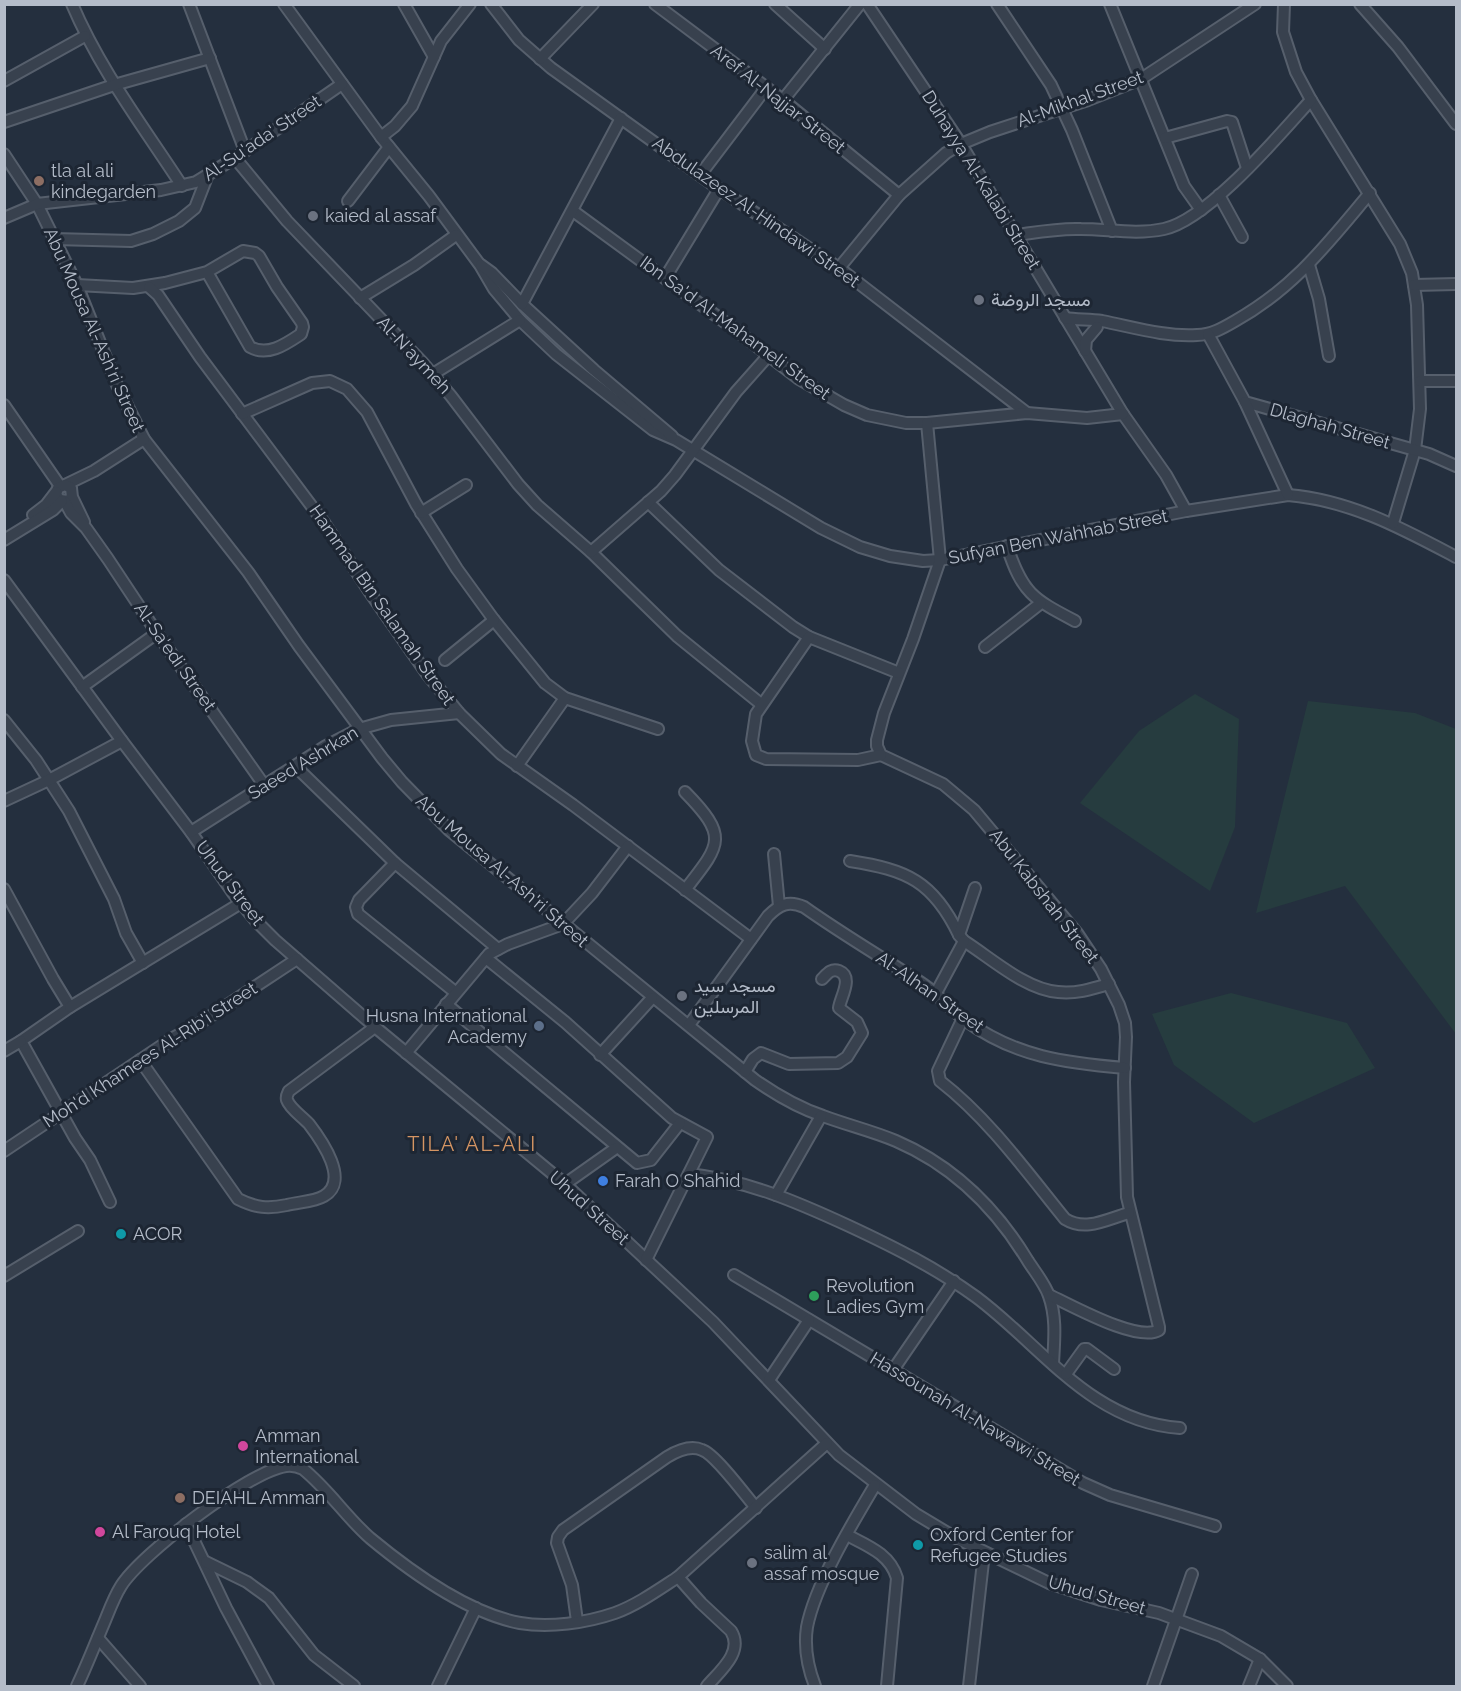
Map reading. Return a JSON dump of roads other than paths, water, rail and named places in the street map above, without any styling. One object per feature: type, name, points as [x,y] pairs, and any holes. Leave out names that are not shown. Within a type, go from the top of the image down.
[{"type":"street","points":[[72,4],[85,36],[114,86],[182,186]]},
{"type":"street","points":[[189,4],[245,151]]},
{"type":"street","name":"Sufyan Ben Wahhab Street","points":[[284,4],[381,137],[429,196],[480,265],[494,289],[520,320],[556,354],[653,430],[676,440],[780,505],[839,537],[890,556],[923,561],[940,560],[1186,511],[1288,495],[1358,510],[1393,524],[1456,557]]},
{"type":"street","points":[[404,4],[434,57]]},
{"type":"street","points":[[381,137],[395,126],[412,106],[446,34],[470,4]]},
{"type":"street","name":"Abdulazeez Al-Hindawi Street","points":[[491,4],[519,40],[540,59],[719,189],[839,268],[1027,413]]},
{"type":"street","points":[[540,59],[593,4]]},
{"type":"street","name":"Aref Al-Najjar Street","points":[[655,4],[783,100],[899,195]]},
{"type":"street","points":[[775,4],[825,49]]},
{"type":"street","points":[[783,100],[860,4]]},
{"type":"street","name":"Duhayya Al-Kalabi Street","points":[[867,4],[961,144],[1123,414],[1166,475],[1186,511]]},
{"type":"street","points":[[997,4],[1044,73],[1062,108],[1112,231]]},
{"type":"street","points":[[1110,4],[1184,186],[1201,210]]},
{"type":"street","name":"Al-Mikhal Street","points":[[839,268],[899,195],[946,153],[961,144],[1141,79],[1255,4]]},
{"type":"street","points":[[1284,4],[1283,32],[1296,72],[1400,244],[1412,273],[1420,409],[1415,450],[1393,524]]},
{"type":"street","points":[[1360,4],[1398,47],[1456,124]]},
{"type":"street","points":[[4,81],[85,36]]},
{"type":"street","points":[[4,122],[210,58]]},
{"type":"street","name":"Al-Su'ada' Street","points":[[4,218],[37,204],[182,186],[207,177],[342,84]]},
{"type":"street","points":[[700,175],[765,88]]},
{"type":"street","points":[[1017,235],[1065,229],[1112,231],[1165,229],[1183,222],[1219,195],[1311,100]]},
{"type":"street","points":[[522,304],[621,118]]},
{"type":"street","points":[[1165,138],[1227,121],[1232,122],[1247,168]]},
{"type":"street","points":[[348,201],[389,147]]},
{"type":"street","name":"Abu Mousa Al-Ash'ri Street","points":[[4,154],[37,204],[77,285],[117,384],[144,439],[248,572],[359,729],[402,782],[440,821],[563,924],[652,998],[770,1090],[821,1116],[885,1137],[915,1150],[969,1186],[1009,1231],[1049,1295],[1054,1323],[1053,1364]]},
{"type":"street","name":"Al-N'aymeh","points":[[235,158],[287,221],[327,260],[433,374],[518,484],[558,525],[591,552],[677,636],[761,704]]},
{"type":"street","points":[[54,239],[131,241],[153,234],[179,221],[195,207],[207,177]]},
{"type":"street","points":[[665,278],[719,189]]},
{"type":"street","points":[[1068,322],[1102,321],[1155,332],[1195,336],[1208,334],[1260,306],[1292,282],[1310,265],[1370,193]]},
{"type":"street","points":[[1219,195],[1242,237]]},
{"type":"street","name":"Ibn Sa'd Al-Mahameli Street","points":[[573,211],[737,330],[799,379],[844,405],[867,415],[887,420],[927,423],[1027,413],[1087,418],[1123,414]]},
{"type":"street","points":[[360,298],[414,265],[456,235]]},
{"type":"street","points":[[77,285],[149,287],[207,272],[243,251],[255,253],[302,323],[301,334],[275,349],[266,351],[249,347],[207,272]]},
{"type":"street","name":"Sufyan Ben Wahhab Street","points":[[480,265],[492,273],[600,376],[660,424],[676,440]]},
{"type":"street","points":[[1310,265],[1319,299],[1329,356]]},
{"type":"street","points":[[1414,285],[1456,284]]},
{"type":"street","name":"Hammad Bin Salamah Street","points":[[149,287],[168,309],[242,414],[325,524],[427,674],[459,713],[495,749],[751,939]]},
{"type":"street","points":[[433,374],[520,320]]},
{"type":"street","points":[[1068,322],[1097,327],[1110,324]]},
{"type":"street","points":[[1085,351],[1086,340],[1097,327]]},
{"type":"street","name":"Dlaghah Street","points":[[1208,334],[1245,402],[1288,495]]},
{"type":"street","points":[[591,552],[675,475],[736,392],[768,356]]},
{"type":"street","points":[[242,414],[312,383],[330,381],[349,391],[367,412],[421,513],[458,569],[545,683],[565,698],[658,729]]},
{"type":"street","points":[[1420,381],[1456,381]]},
{"type":"street","name":"Dlaghah Street","points":[[1245,402],[1429,454],[1456,466]]},
{"type":"street","name":"Al-Sa'edi Street","points":[[4,405],[157,633],[264,785]]},
{"type":"street","points":[[809,637],[756,714],[752,741],[754,752],[759,758],[858,760],[880,755],[877,746],[880,726],[914,639],[940,560],[927,423]]},
{"type":"street","points":[[4,531],[65,494],[94,471],[144,439]]},
{"type":"street","points":[[421,513],[466,485]]},
{"type":"street","points":[[4,540],[53,510],[65,494]]},
{"type":"street","points":[[648,502],[724,574],[793,627],[809,637],[899,673]]},
{"type":"street","points":[[1007,546],[1015,571],[1023,586],[1041,603],[1075,621]]},
{"type":"street","name":"Uhud Street","points":[[4,580],[192,832],[241,903],[269,934],[375,1027],[566,1184],[713,1322],[826,1443],[875,1485],[916,1514],[984,1552],[1049,1583],[1076,1593],[1141,1608],[1221,1636],[1260,1659],[1287,1686]]},
{"type":"street","points":[[985,647],[1041,603]]},
{"type":"street","points":[[445,660],[495,620]]},
{"type":"street","points":[[82,687],[157,633]]},
{"type":"street","points":[[517,766],[565,698]]},
{"type":"street","name":"Saeed Ashrkan","points":[[192,832],[326,746],[359,729],[391,720],[459,713]]},
{"type":"street","points":[[4,720],[50,780],[91,851],[114,899],[126,933],[143,963]]},
{"type":"street","points":[[4,801],[50,780],[122,741]]},
{"type":"street","name":"Abu Kabshah Street","points":[[880,755],[943,784],[974,810],[1077,933],[1101,969],[1119,1005],[1125,1023],[1125,1173],[1129,1213],[1158,1318],[1159,1330],[1145,1333],[1105,1322],[1049,1295]]},
{"type":"street","points":[[295,766],[395,863],[498,949]]},
{"type":"street","points":[[685,792],[710,819],[716,841],[709,858],[685,890]]},
{"type":"street","points":[[406,1053],[455,992],[486,958],[498,949],[563,924],[592,893],[628,846]]},
{"type":"street","points":[[689,1025],[768,916],[779,906],[774,854]]},
{"type":"street","points":[[850,861],[888,868],[923,885],[935,896],[962,938],[1014,975],[1043,990],[1070,993],[1109,984]]},
{"type":"street","points":[[395,863],[359,900],[356,908],[358,914],[455,992]]},
{"type":"street","points":[[936,993],[962,938],[975,888]]},
{"type":"street","points":[[4,889],[70,1007]]},
{"type":"street","points":[[5,1049],[241,903]]},
{"type":"street","name":"Al-Alhan Street","points":[[779,906],[790,903],[804,907],[936,993],[963,1018],[1010,1045],[1059,1061],[1125,1068]]},
{"type":"street","points":[[486,958],[566,1022],[600,1055],[680,1123],[707,1137],[646,1260]]},
{"type":"street","name":"Moh'd Khamees Al-Rib'i Street","points":[[4,1151],[297,959]]},
{"type":"street","points":[[745,1072],[753,1059],[761,1053],[794,1064],[833,1063],[847,1057],[862,1033],[860,1024],[839,1008],[846,977],[843,973],[834,970],[822,979]]},
{"type":"street","points":[[600,1055],[652,998]]},
{"type":"street","points":[[446,1004],[616,1148],[637,1163],[651,1160],[680,1123]]},
{"type":"street","points":[[963,1018],[938,1071],[940,1081],[951,1088],[998,1136],[1065,1219],[1075,1225],[1084,1226],[1129,1213]]},
{"type":"street","points":[[140,1060],[238,1199],[254,1207],[271,1208],[322,1197],[333,1189],[336,1176],[325,1147],[309,1124],[288,1102],[287,1095],[375,1027]]},
{"type":"street","points":[[21,1041],[75,1138],[90,1160],[110,1202]]},
{"type":"street","points":[[776,1195],[821,1116]]},
{"type":"street","points":[[566,1184],[616,1148]]},
{"type":"street","points":[[689,1174],[742,1183],[800,1203],[925,1263],[954,1281],[999,1316],[1065,1374],[1111,1409],[1152,1423],[1180,1428]]},
{"type":"street","points":[[4,1276],[78,1231]]},
{"type":"street","name":"Hassounah Al-Nawawi Street","points":[[734,1275],[1083,1484],[1120,1498],[1215,1526]]},
{"type":"street","points":[[893,1370],[954,1281]]},
{"type":"street","points":[[768,1380],[809,1320]]},
{"type":"street","points":[[1065,1374],[1084,1349],[1114,1369]]},
{"type":"street","points":[[77,1686],[120,1587],[128,1575],[158,1545],[186,1524],[272,1470],[285,1466],[296,1466],[314,1477],[347,1515],[396,1558],[429,1582],[476,1608],[499,1618],[521,1623],[555,1624],[613,1613],[628,1607],[678,1577],[826,1443]]},
{"type":"street","points":[[578,1621],[572,1585],[558,1547],[558,1537],[563,1530],[667,1457],[675,1452],[692,1448],[706,1451],[756,1508]]},
{"type":"street","points":[[815,1686],[807,1654],[807,1627],[820,1590],[875,1485]]},
{"type":"street","points":[[186,1524],[226,1608],[268,1686]]},
{"type":"street","points":[[847,1535],[886,1558],[892,1564],[897,1578],[887,1686]]},
{"type":"street","points":[[969,1686],[984,1552]]},
{"type":"street","points":[[206,1562],[247,1582],[268,1598],[314,1655],[354,1686]]},
{"type":"street","points":[[1154,1686],[1192,1574]]},
{"type":"street","points":[[678,1577],[735,1637],[735,1650],[707,1686]]},
{"type":"street","points":[[438,1686],[476,1608]]},
{"type":"street","points":[[98,1638],[141,1686]]},
{"type":"street","points":[[1249,1686],[1260,1659]]},
{"type":"place","name":"tla al ali kindegarden","points":[[39,181]]},
{"type":"place","name":"kaied al assaf","points":[[313,216]]},
{"type":"place","name":"مسجد الروضة","points":[[979,300]]},
{"type":"place","name":"مسجد سيد المرسلين","points":[[682,996]]},
{"type":"place","name":"Husna International Academy","points":[[539,1026]]},
{"type":"place","name":"Farah O Shahid","points":[[603,1181]]},
{"type":"place","name":"ACOR","points":[[121,1234]]},
{"type":"place","name":"Revolution Ladies Gym","points":[[814,1296]]},
{"type":"place","name":"Amman International","points":[[243,1446]]},
{"type":"place","name":"DEIAHL Amman","points":[[180,1498]]},
{"type":"place","name":"Al Farouq Hotel","points":[[100,1532]]},
{"type":"place","name":"Oxford Center for Refugee Studies","points":[[918,1545]]},
{"type":"place","name":"salim al assaf mosque","points":[[752,1563]]},
{"type":"district","name":"TILA' AL-ALI","points":[[472,1144]]}]
